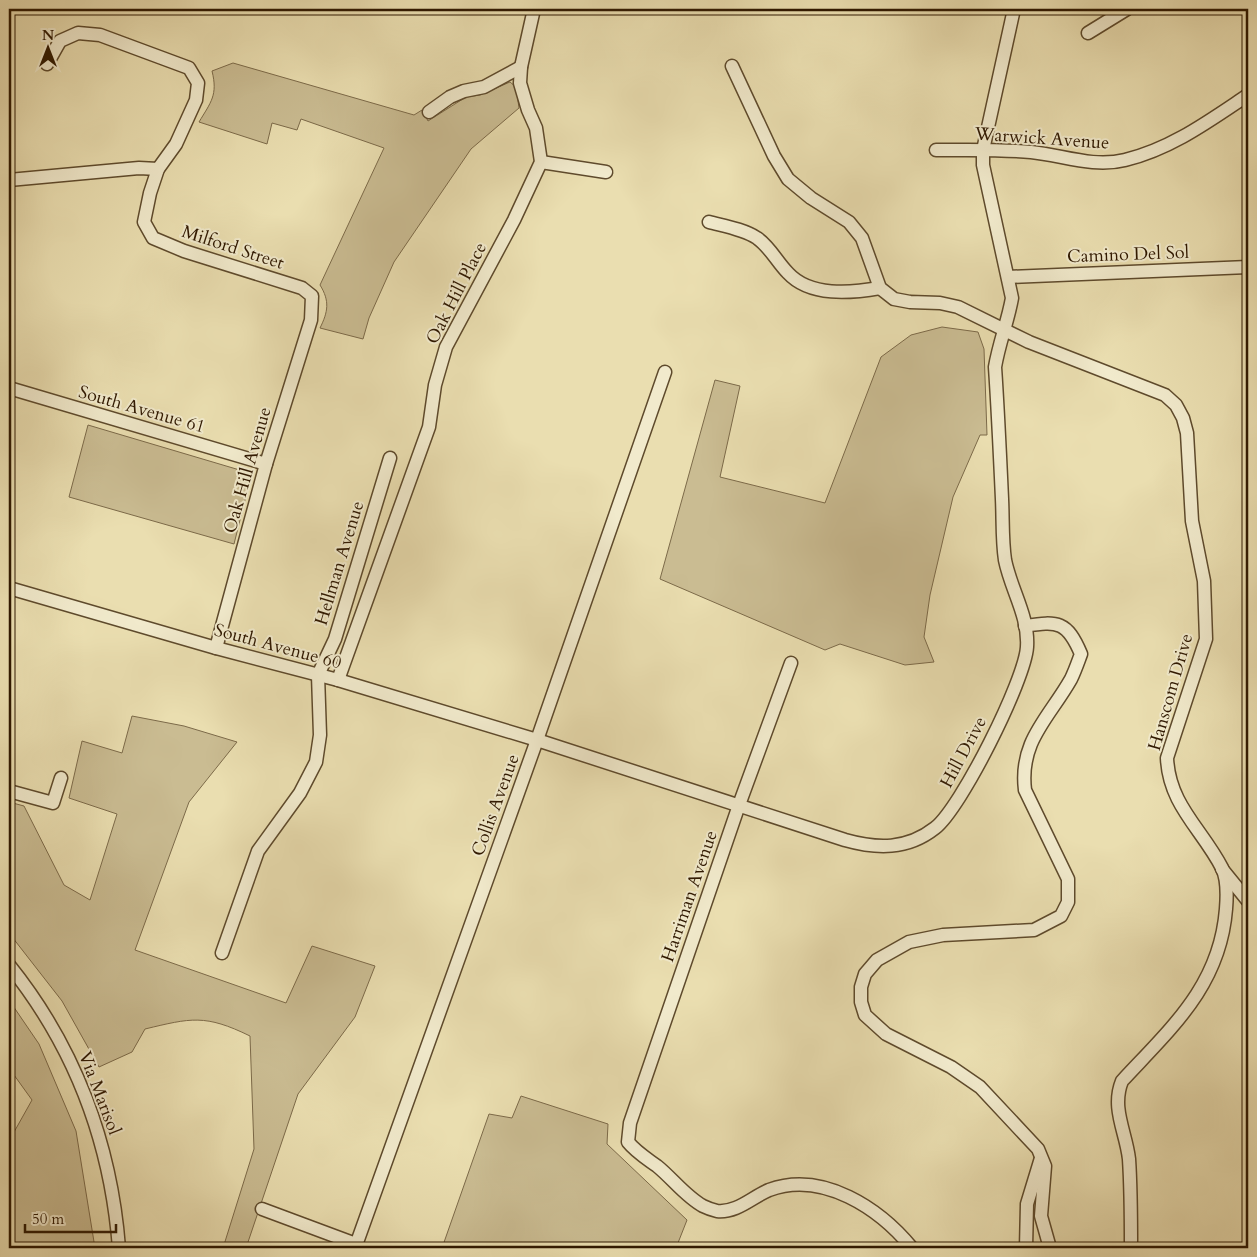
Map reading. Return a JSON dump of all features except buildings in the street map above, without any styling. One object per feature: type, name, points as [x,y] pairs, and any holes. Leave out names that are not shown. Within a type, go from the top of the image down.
[{"type":"street","points":[[534,9],[521,67],[520,83],[528,110],[536,128],[541,162],[606,172]]},
{"type":"street","name":"Hill Drive","points":[[537,740],[869,847],[893,847],[920,838],[936,828],[962,793],[1002,716],[1024,663],[1027,637],[1005,560],[996,367],[998,348],[1012,298],[985,179],[983,150],[1014,9]]},
{"type":"street","points":[[1088,33],[1127,9]]},
{"type":"street","points":[[9,180],[139,168],[158,169],[176,144],[196,100],[198,83],[189,68],[100,35],[78,33],[60,41],[47,64]]},
{"type":"street","points":[[709,222],[756,238],[773,253],[788,274],[800,282],[824,291],[861,292],[880,288],[862,238],[849,222],[811,198],[788,179],[774,156],[732,66]]},
{"type":"street","points":[[429,112],[450,97],[464,90],[484,88],[521,67]]},
{"type":"street","name":"Warwick Avenue","points":[[936,150],[1028,152],[1101,164],[1124,161],[1171,144],[1248,95]]},
{"type":"street","name":"Oak Hill Place","points":[[338,680],[429,427],[435,385],[446,347],[514,220],[541,162]]},
{"type":"street","name":"Milford Street","points":[[158,169],[144,222],[153,238],[184,251],[302,288],[312,296],[312,303]]},
{"type":"street","name":"Camino Del Sol","points":[[1008,277],[1248,267]]},
{"type":"street","name":"Hanscom Drive","points":[[880,288],[894,299],[910,302],[940,303],[958,307],[1028,342],[1165,395],[1176,405],[1183,418],[1187,433],[1192,520],[1204,581],[1206,639],[1167,758],[1168,776],[1173,793],[1222,869],[1226,888],[1224,928],[1220,946],[1206,982],[1184,1014],[1122,1080],[1118,1090],[1117,1104],[1129,1156],[1131,1248]]},
{"type":"street","name":"Oak Hill Avenue","points":[[216,648],[266,464],[311,320],[312,303]]},
{"type":"street","name":"Collis Avenue","points":[[356,1246],[537,740],[665,372]]},
{"type":"street","name":"South Avenue 61","points":[[9,388],[266,464]]},
{"type":"street","name":"Hellman Avenue","points":[[222,953],[258,851],[300,793],[316,762],[320,735],[318,675],[327,660],[337,631],[390,458]]},
{"type":"street","name":"South Avenue 60","points":[[9,588],[216,648],[338,680],[537,740]]},
{"type":"street","points":[[1025,626],[1052,622],[1067,629],[1082,654],[1071,678],[1030,744],[1023,775],[1025,790],[1068,879],[1068,902],[1061,916],[1034,930],[944,935],[909,942],[891,950],[877,960],[865,974],[861,987],[861,1002],[866,1015],[886,1034],[951,1067],[980,1087],[1042,1156],[1045,1166],[1045,1178],[1041,1216],[1050,1248]]},
{"type":"street","name":"Harriman Avenue","points":[[791,663],[739,805],[630,1123],[628,1142],[635,1151],[655,1165],[703,1206],[717,1211],[730,1211],[771,1189],[791,1185],[815,1186],[852,1198],[869,1207],[903,1237],[912,1248]]},
{"type":"street","points":[[9,791],[53,803],[61,778]]},
{"type":"street","points":[[1222,869],[1248,901]]},
{"type":"street","name":"Via Marisol","points":[[9,965],[39,1006],[59,1039],[91,1108],[111,1184],[118,1248]]},
{"type":"street","points":[[1026,1248],[1027,1204],[1042,1156]]},
{"type":"street","points":[[262,1208],[356,1246]]},
{"type":"shaded area","points":[[233,63],[414,115],[422,110],[428,121],[466,97],[480,95],[510,82],[516,87],[519,108],[471,149],[394,262],[369,318],[363,339],[320,328],[325,317],[327,301],[320,285],[384,148],[301,119],[297,130],[272,123],[267,144],[199,122],[214,92],[212,71]]},
{"type":"shaded area","points":[[942,327],[978,332],[984,349],[987,435],[980,435],[953,497],[930,595],[924,637],[934,662],[905,665],[840,644],[825,650],[660,579],[715,380],[740,386],[720,477],[825,503],[881,357],[911,335]]},
{"type":"shaded area","points":[[88,425],[243,471],[247,475],[249,484],[234,544],[69,497]]},
{"type":"shaded area","points":[[132,716],[184,726],[237,742],[189,802],[135,950],[286,1003],[312,946],[375,966],[355,1017],[298,1094],[246,1248],[223,1248],[254,1149],[250,1036],[209,1021],[174,1022],[145,1029],[132,1052],[99,1067],[62,1001],[9,933],[9,802],[24,806],[64,885],[90,900],[117,814],[69,798],[82,741],[122,753]]},
{"type":"shaded area","points":[[9,1000],[39,1044],[76,1131],[95,1248],[9,1248],[9,1141],[32,1100],[9,1068]]},
{"type":"shaded area","points":[[521,1096],[608,1124],[607,1144],[687,1220],[676,1248],[442,1248],[489,1114],[512,1118]]}]
